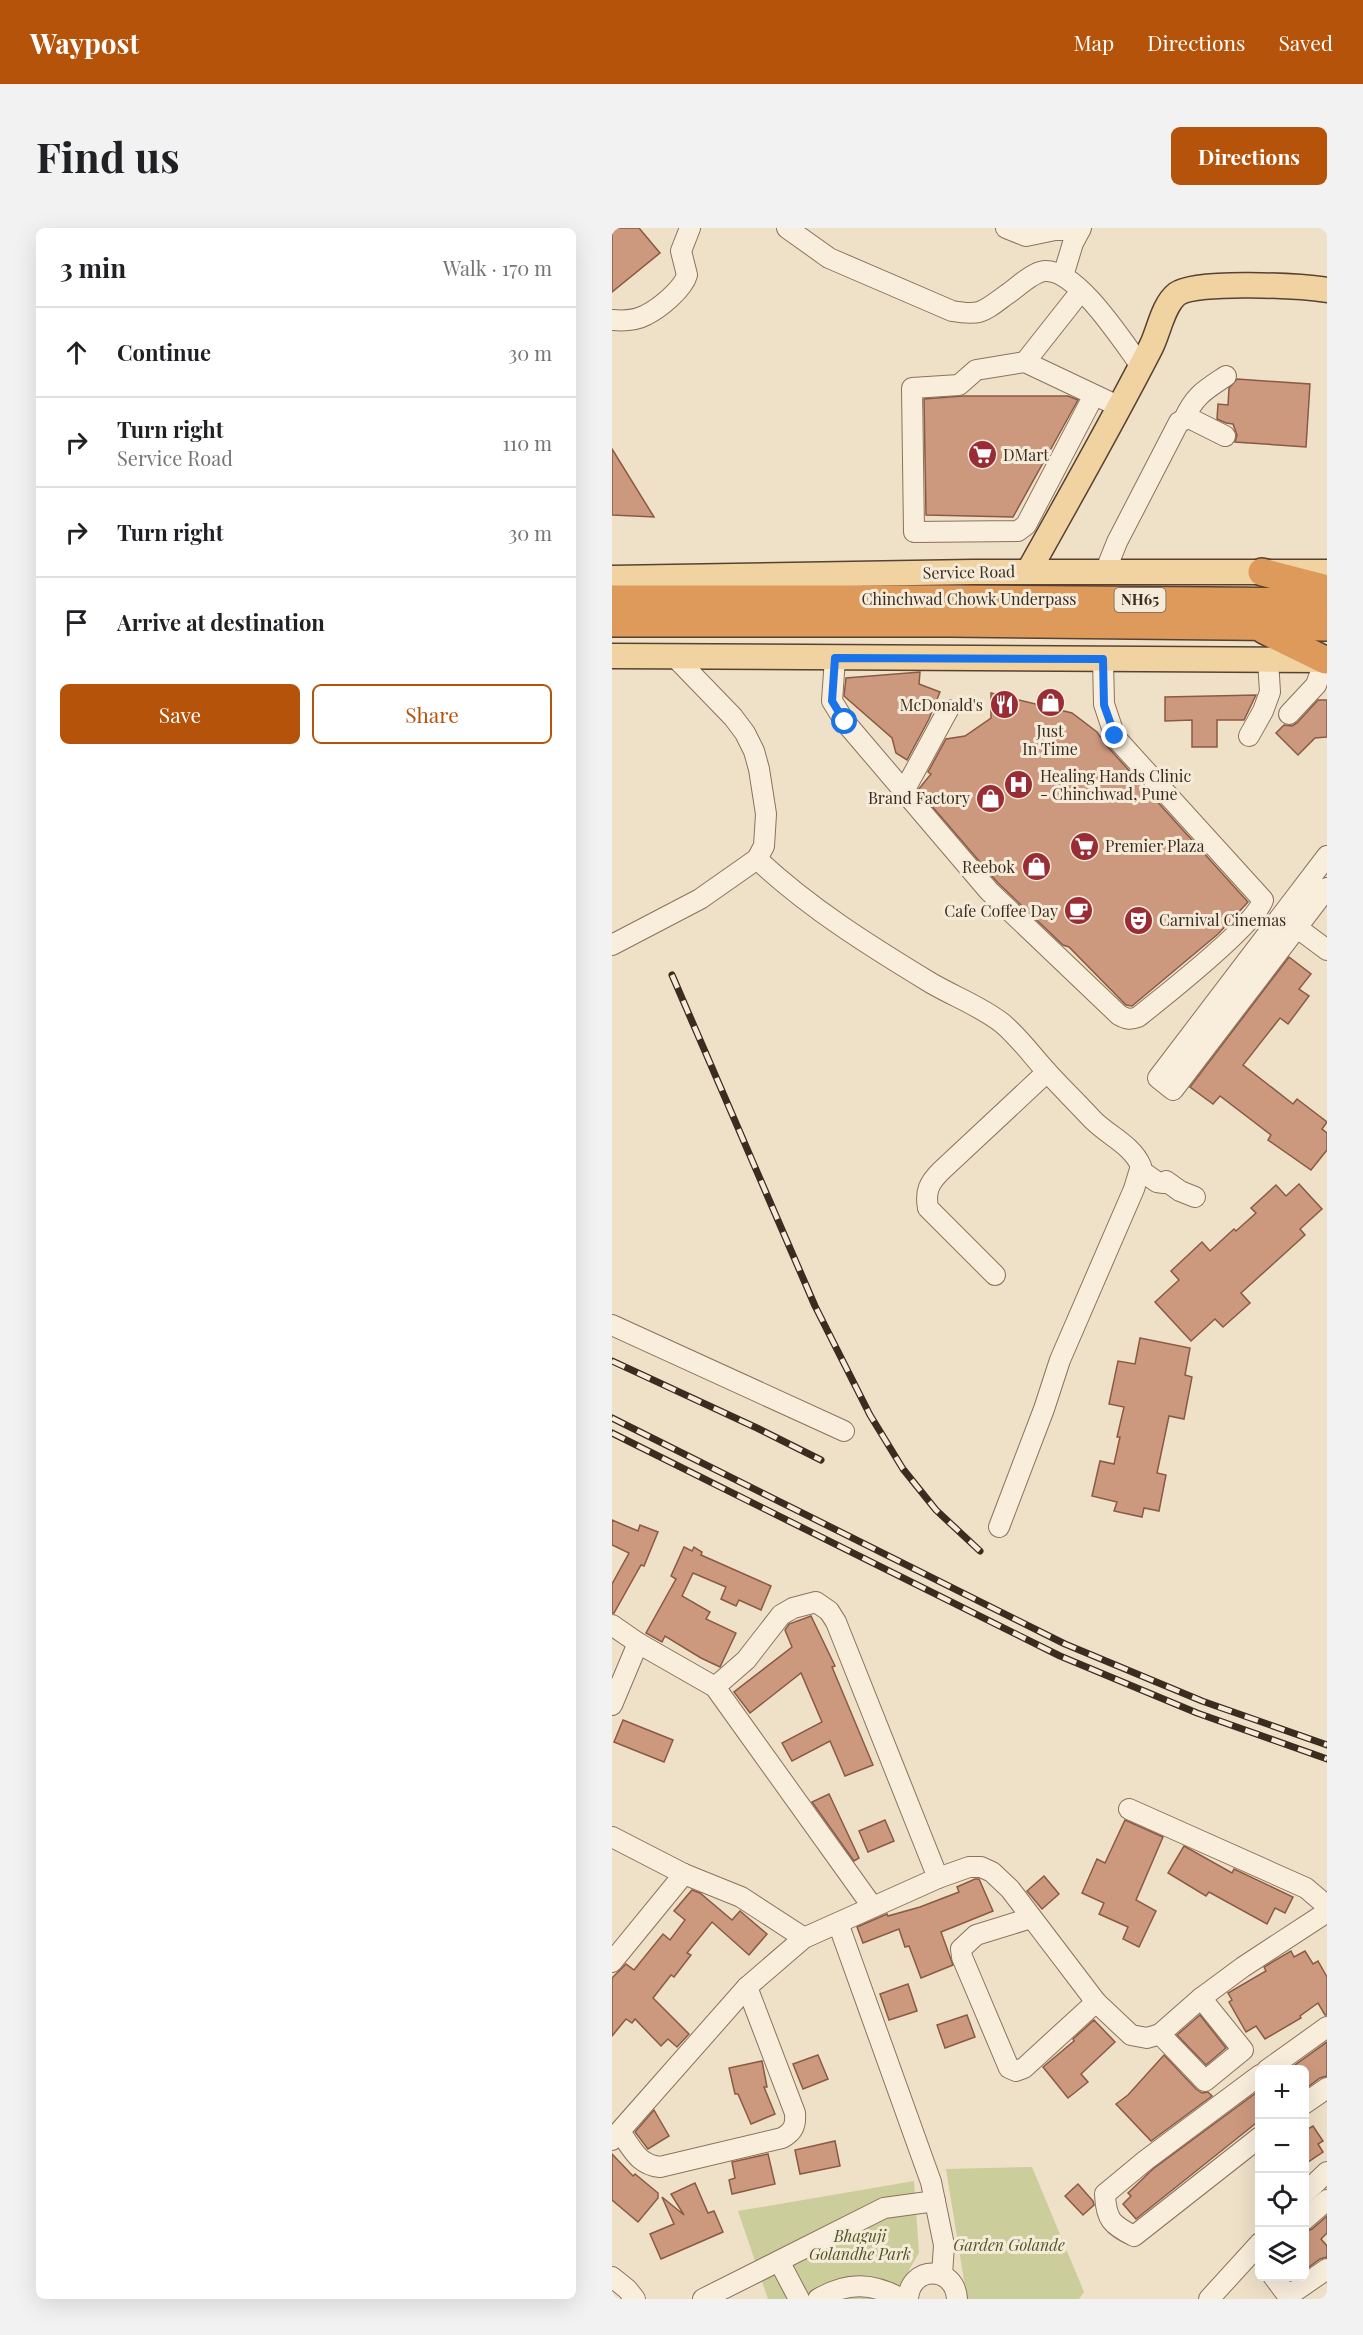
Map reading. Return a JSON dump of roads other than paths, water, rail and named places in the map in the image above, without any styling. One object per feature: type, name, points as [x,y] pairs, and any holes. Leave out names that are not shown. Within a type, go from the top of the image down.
[{"type":"highway","points":[[1262,572],[1326,575]]},
{"type":"highway","name":"Chinchwad Chowk Underpass","points":[[612,599],[952,598],[1327,602]]},
{"type":"highway","name":"Chinchwad Chowk Underpass","points":[[612,623],[951,623],[1257,627]]},
{"type":"highway","points":[[1257,627],[1326,660]]},
{"type":"highway","name":"NH65","points":[[1257,627],[1327,627]]},
{"type":"main road","points":[[1028,572],[1120,407],[1167,308],[1177,294],[1190,289],[1212,287],[1322,287]]},
{"type":"main road","name":"Service Road","points":[[612,578],[1028,572],[1262,572]]},
{"type":"main road","points":[[612,656],[1326,660]]},
{"type":"street","points":[[612,320],[628,321],[646,315],[680,289],[687,274],[681,251],[690,228]]},
{"type":"street","points":[[787,228],[829,258],[952,311],[973,315],[985,311],[1042,271],[1053,271],[1063,276],[1092,301],[1141,366]]},
{"type":"street","points":[[1006,228],[1026,236],[1055,230],[1081,229]]},
{"type":"street","points":[[1063,276],[1073,243],[1081,229]]},
{"type":"street","points":[[1025,362],[1081,291]]},
{"type":"street","points":[[1094,395],[1026,525],[1018,531],[914,532],[912,388],[959,385],[976,370],[1025,362],[1120,407]]},
{"type":"street","points":[[1105,572],[1117,542],[1175,426],[1184,419],[1192,401],[1226,376]]},
{"type":"street","points":[[1184,419],[1189,418],[1225,436]]},
{"type":"street","points":[[612,945],[700,899],[756,859],[764,846],[766,814],[754,751],[745,733],[733,717],[674,656]]},
{"type":"street","points":[[835,658],[831,691],[836,710],[989,891],[1119,1015],[1126,1019],[1138,1017],[1188,977],[1236,933],[1260,907],[1263,900],[1115,736],[1104,705],[1103,659]]},
{"type":"street","points":[[1249,736],[1263,711],[1270,692],[1268,660]]},
{"type":"street","points":[[1289,714],[1316,685],[1326,660]]},
{"type":"street","points":[[904,790],[948,710]]},
{"type":"street","points":[[756,859],[799,896],[876,949],[943,990],[975,1005],[1002,1024],[1024,1044],[1047,1072],[1102,1129],[1137,1155],[1141,1166],[1134,1189],[1060,1360],[999,1527]]},
{"type":"street","points":[[1325,861],[1158,1078],[1173,1090],[1327,888]]},
{"type":"street","points":[[1281,916],[1327,950]]},
{"type":"street","points":[[996,1275],[928,1208],[926,1194],[932,1181],[941,1171],[1047,1072]]},
{"type":"street","points":[[1140,1170],[1157,1182],[1166,1181],[1180,1191],[1195,1197]]},
{"type":"street","points":[[612,1324],[844,1431]]},
{"type":"street","points":[[716,1687],[746,1660],[782,1615],[793,1608],[816,1602],[829,1611],[836,1622],[938,1878]]},
{"type":"street","points":[[612,1625],[638,1643],[716,1687],[872,1906]]},
{"type":"street","points":[[612,1705],[638,1643]]},
{"type":"street","points":[[1129,1809],[1306,1888],[1327,1906]]},
{"type":"street","points":[[612,1838],[684,1874],[741,1898],[804,1938]]},
{"type":"street","points":[[747,1987],[795,2113],[796,2123],[792,2133],[782,2138],[660,2167],[650,2166],[640,2161],[616,2136],[747,1987],[804,1938],[938,1878],[969,1867],[981,1867],[992,1872],[1010,1889],[1096,2002],[1131,2034],[1147,2038],[1160,2034],[1201,1998],[1243,1966],[1327,1912]]},
{"type":"street","points":[[612,1962],[684,1874]]},
{"type":"street","points":[[1031,1918],[976,1935],[961,1949],[962,1957],[1009,2068],[1016,2071],[1024,2068],[1096,2002]]},
{"type":"street","points":[[837,1923],[931,2182],[944,2245],[942,2275]]},
{"type":"street","points":[[1160,2034],[1205,2081],[1244,2050],[1201,1998]]},
{"type":"street","points":[[1274,2065],[1327,2027]]},
{"type":"street","points":[[1255,2078],[1105,2194],[1106,2210],[1115,2227],[1134,2236],[1255,2141]]},
{"type":"street","points":[[1309,2101],[1327,2088]]},
{"type":"street","points":[[1309,2190],[1327,2172]]},
{"type":"street","points":[[1309,2216],[1327,2200]]},
{"type":"street","points":[[703,2299],[884,2208],[935,2201]]},
{"type":"street","points":[[1209,2299],[1255,2248]]},
{"type":"street","points":[[779,2261],[800,2299]]},
{"type":"street","points":[[1276,2281],[1288,2296],[1327,2269]]},
{"type":"street","points":[[908,2299],[910,2288],[919,2277],[933,2273],[942,2275],[953,2284],[957,2299]]},
{"type":"street","points":[[612,2277],[635,2299]]},
{"type":"street","points":[[818,2299],[832,2290],[868,2286],[883,2288],[902,2299]]},
{"type":"railway","points":[[672,975],[815,1306],[870,1415],[903,1469],[936,1510],[980,1551]]},
{"type":"railway","points":[[612,1361],[821,1460]]},
{"type":"railway","points":[[612,1418],[1065,1644],[1202,1701],[1327,1745]]},
{"type":"railway","points":[[612,1433],[1060,1656],[1197,1713],[1327,1759]]},
{"type":"place","name":"DMart","points":[[982,455]]},
{"type":"place","name":"Just In Time","points":[[1050,703]]},
{"type":"place","name":"McDonald's","points":[[1004,705]]},
{"type":"place","name":"Healing Hands Clinic - Chinchwad, Pune","points":[[1019,785]]},
{"type":"place","name":"Brand Factory","points":[[991,798]]},
{"type":"place","name":"Premier Plaza","points":[[1084,846]]},
{"type":"place","name":"Reebok","points":[[1036,867]]},
{"type":"place","name":"Cafe Coffee Day","points":[[1079,911]]},
{"type":"place","name":"Carnival Cinemas","points":[[1138,920]]},
{"type":"park label","name":"Bhaguji Golandhe Park","points":[[860,2245]]},
{"type":"park label","name":"Garden Golande","points":[[1009,2245]]}]
